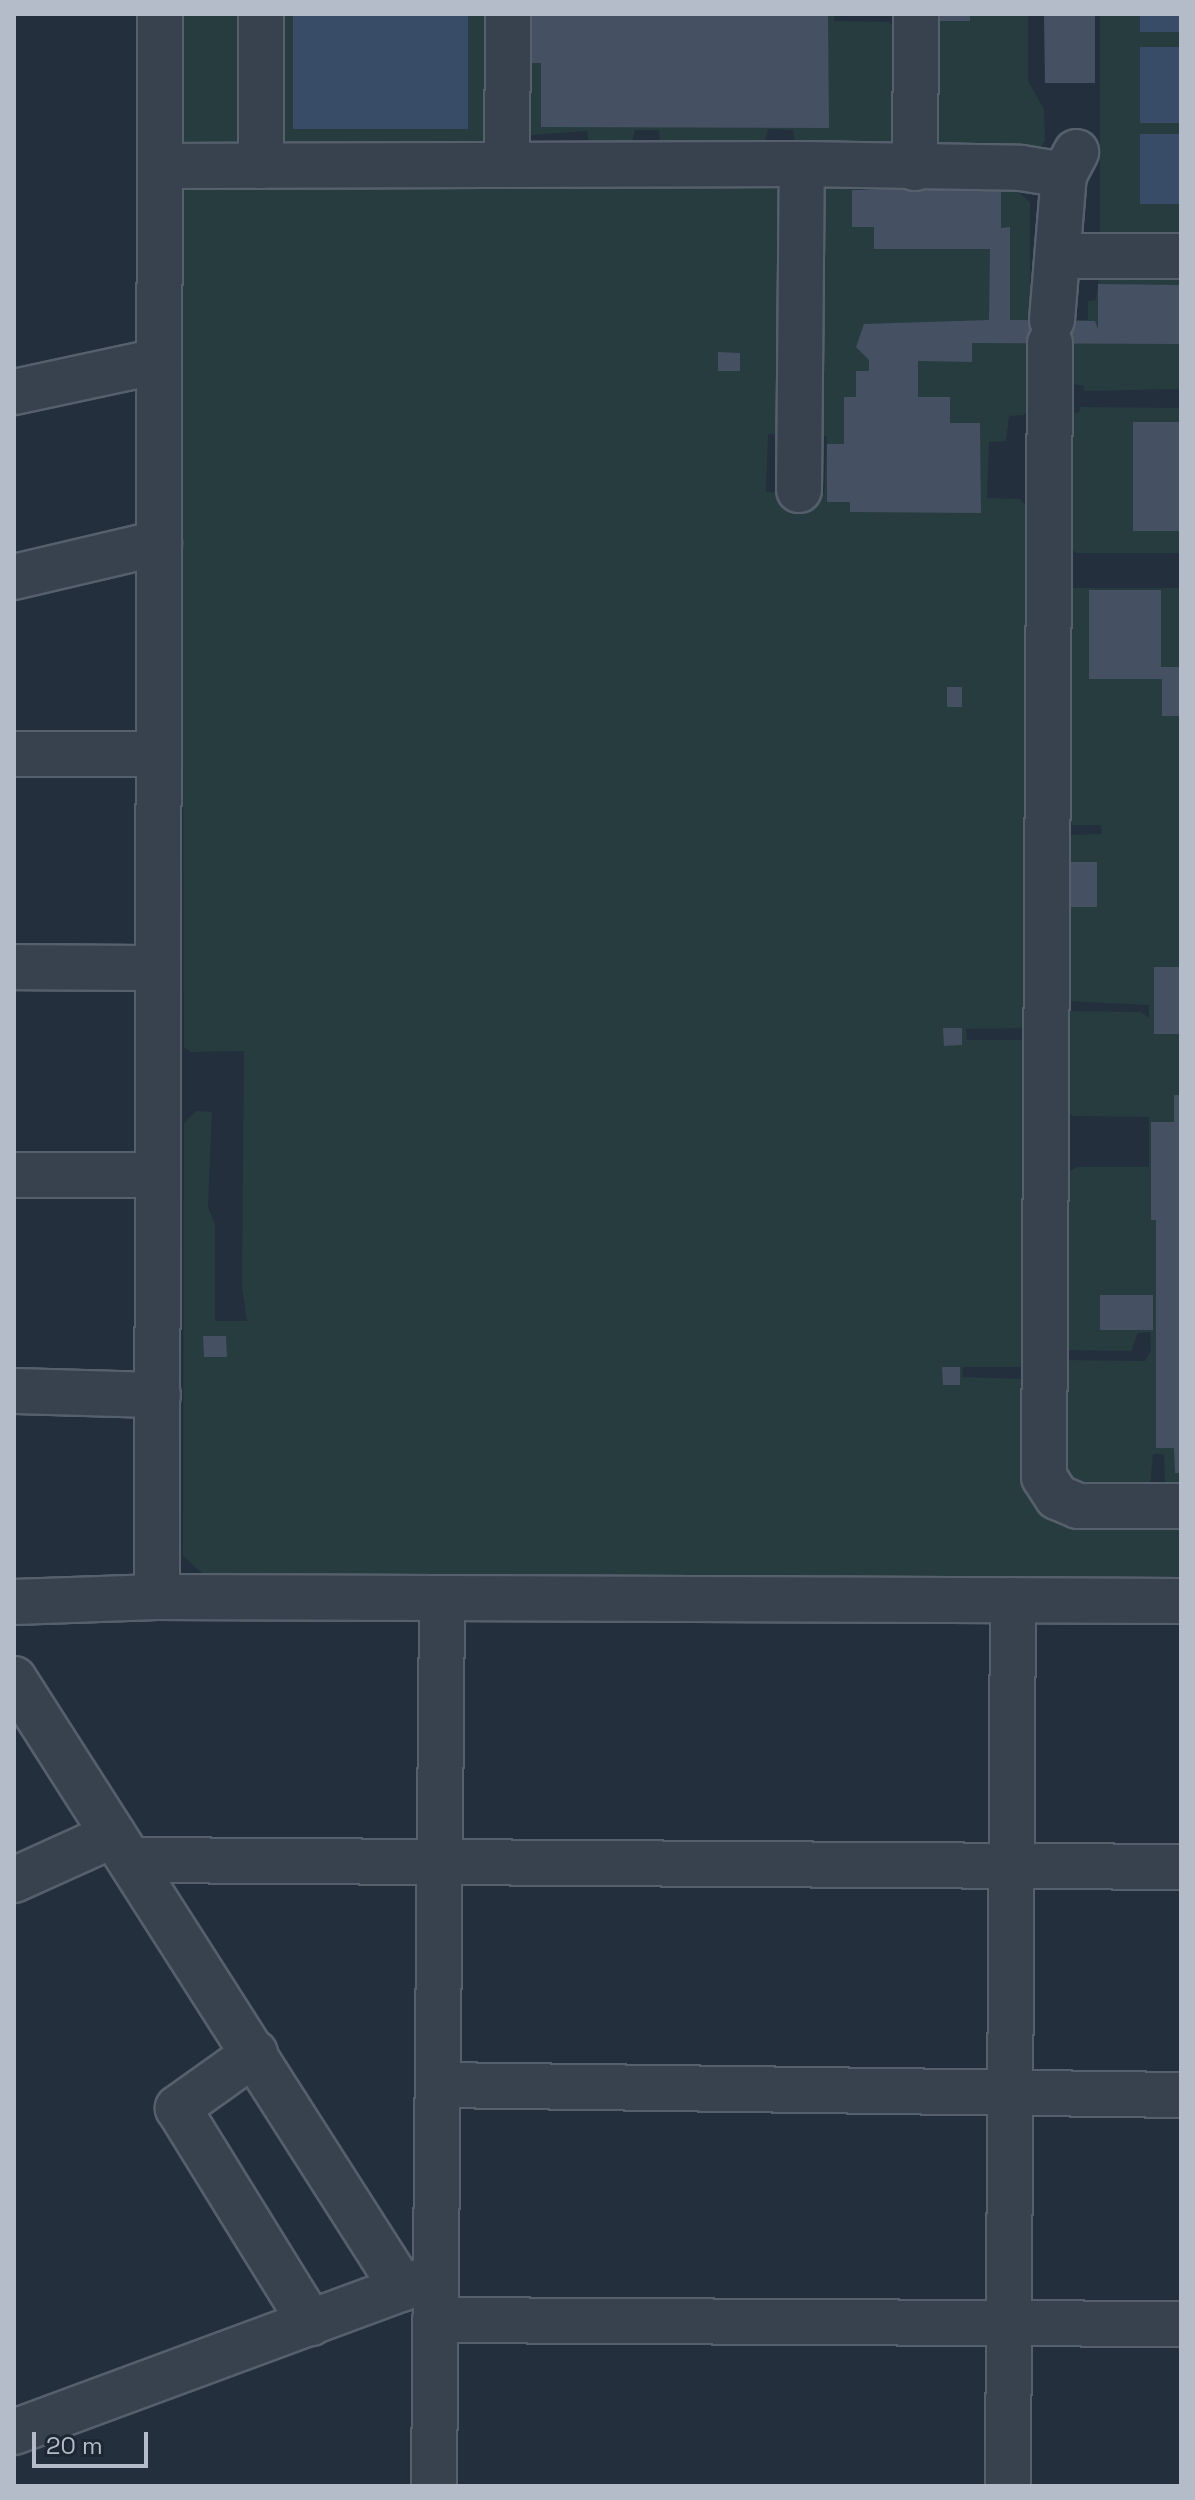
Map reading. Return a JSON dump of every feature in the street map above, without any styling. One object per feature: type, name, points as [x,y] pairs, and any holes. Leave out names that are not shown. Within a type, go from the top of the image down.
[{"type":"street","points":[[157,1597],[160,14]]},
{"type":"street","points":[[261,14],[261,166]]},
{"type":"street","points":[[507,165],[508,14]]},
{"type":"street","points":[[915,168],[916,14]]},
{"type":"street","points":[[160,166],[802,164],[1021,168],[1070,164],[1051,332],[1044,1477],[1057,1497],[1078,1506],[1181,1506]]},
{"type":"street","points":[[799,490],[802,164]]},
{"type":"street","points":[[1058,256],[1181,256]]},
{"type":"street","points":[[14,392],[159,361]]},
{"type":"street","points":[[14,577],[159,543]]},
{"type":"street","points":[[14,754],[159,754]]},
{"type":"street","points":[[14,967],[158,968]]},
{"type":"street","points":[[14,1175],[158,1175]]},
{"type":"street","points":[[14,1391],[158,1395]]},
{"type":"street","points":[[14,1602],[157,1597],[1181,1601]]},
{"type":"street","points":[[419,2282],[438,2085],[442,1599]]},
{"type":"street","points":[[1008,2486],[1013,1600]]},
{"type":"street","points":[[14,1679],[255,2053],[419,2282],[435,2320],[434,2486]]},
{"type":"street","points":[[14,1880],[123,1847],[439,1860],[1011,1868],[1181,1867]]},
{"type":"street","points":[[255,2053],[178,2108],[311,2323]]},
{"type":"street","points":[[438,2085],[1181,2095]]},
{"type":"street","points":[[14,2432],[419,2282]]},
{"type":"street","points":[[435,2320],[1181,2324]]},
{"type":"green space","points":[[181,14],[252,14],[252,145],[180,150]]},
{"type":"green space","points":[[269,14],[487,14],[484,145],[276,150]]},
{"type":"green space","points":[[526,14],[834,14],[834,21],[889,22],[897,30],[894,143],[887,148],[795,144],[793,130],[768,129],[764,146],[660,144],[659,130],[635,130],[631,146],[589,144],[587,131],[529,135]]},
{"type":"green space","points":[[932,14],[1028,14],[1028,81],[1044,109],[1045,141],[1039,150],[947,152],[935,144]]},
{"type":"green space","points":[[1100,14],[1181,14],[1181,240],[1102,236],[1100,231]]},
{"type":"green space","points":[[773,183],[782,187],[779,435],[768,434],[766,492],[824,494],[827,437],[818,431],[821,191],[827,184],[1009,184],[1030,202],[1030,408],[1024,415],[1009,416],[1006,441],[989,442],[987,498],[1020,499],[1030,510],[1026,1028],[966,1029],[967,1040],[1025,1040],[1025,1367],[963,1367],[962,1377],[1025,1379],[1027,1480],[1181,1521],[1181,1586],[211,1581],[183,1556],[184,1123],[196,1111],[212,1112],[208,1207],[215,1224],[215,1321],[247,1321],[242,1288],[244,1051],[191,1052],[184,1047],[181,184]]},
{"type":"green space","points":[[1181,274],[1181,389],[1084,391],[1084,386],[1069,383],[1065,320],[1088,320],[1088,301],[1096,300],[1099,277]]},
{"type":"green space","points":[[1080,407],[1181,408],[1181,553],[1077,553],[1067,547],[1071,414],[1079,412]]},
{"type":"green space","points":[[1070,588],[1181,588],[1181,1488],[1165,1485],[1164,1454],[1153,1454],[1150,1488],[1074,1488],[1061,1478],[1064,1360],[1145,1361],[1151,1350],[1150,1332],[1138,1333],[1131,1351],[1065,1350],[1065,1173],[1078,1167],[1149,1167],[1149,1117],[1073,1116],[1064,1109],[1068,1011],[1141,1012],[1149,1018],[1149,1005],[1065,1001],[1066,835],[1102,834],[1101,825],[1066,825]]},
{"type":"water","points":[[293,14],[468,14],[468,129],[293,129]]},
{"type":"water","points":[[1140,14],[1181,14],[1181,32],[1140,32]]},
{"type":"water","points":[[1140,47],[1181,47],[1181,123],[1140,123]]},
{"type":"water","points":[[1140,134],[1181,134],[1181,204],[1140,204]]},
{"type":"building","points":[[531,14],[828,14],[829,128],[541,127],[541,63],[531,63]]},
{"type":"building","points":[[938,14],[970,14],[970,21],[938,21]]},
{"type":"building","points":[[1044,14],[1095,14],[1095,83],[1045,83]]},
{"type":"building","points":[[852,190],[1001,190],[1001,228],[1010,227],[1010,320],[1095,321],[1098,329],[1098,284],[1181,285],[1181,344],[972,343],[972,362],[918,361],[918,397],[950,397],[950,423],[980,423],[981,513],[850,512],[850,502],[827,502],[827,444],[844,444],[844,397],[856,397],[856,371],[869,371],[869,360],[856,347],[864,324],[989,320],[990,249],[874,249],[874,227],[852,227]]},
{"type":"building","points":[[718,352],[740,353],[740,371],[718,371]]},
{"type":"building","points":[[1133,422],[1181,422],[1181,531],[1133,531]]},
{"type":"building","points":[[1089,590],[1161,590],[1161,667],[1181,667],[1181,716],[1162,716],[1162,679],[1089,679]]},
{"type":"building","points":[[947,687],[962,687],[962,707],[947,707]]},
{"type":"building","points":[[1068,862],[1097,862],[1097,907],[1068,907]]},
{"type":"building","points":[[1154,967],[1181,967],[1181,1034],[1154,1034]]},
{"type":"building","points":[[943,1028],[962,1028],[962,1045],[944,1046]]},
{"type":"building","points":[[1174,1095],[1181,1095],[1181,1473],[1175,1473],[1174,1448],[1156,1448],[1156,1220],[1151,1220],[1151,1122],[1174,1122]]},
{"type":"building","points":[[1100,1295],[1153,1295],[1153,1330],[1100,1330]]},
{"type":"building","points":[[203,1336],[226,1336],[227,1357],[204,1357]]},
{"type":"building","points":[[942,1367],[960,1367],[960,1385],[943,1385]]}]
